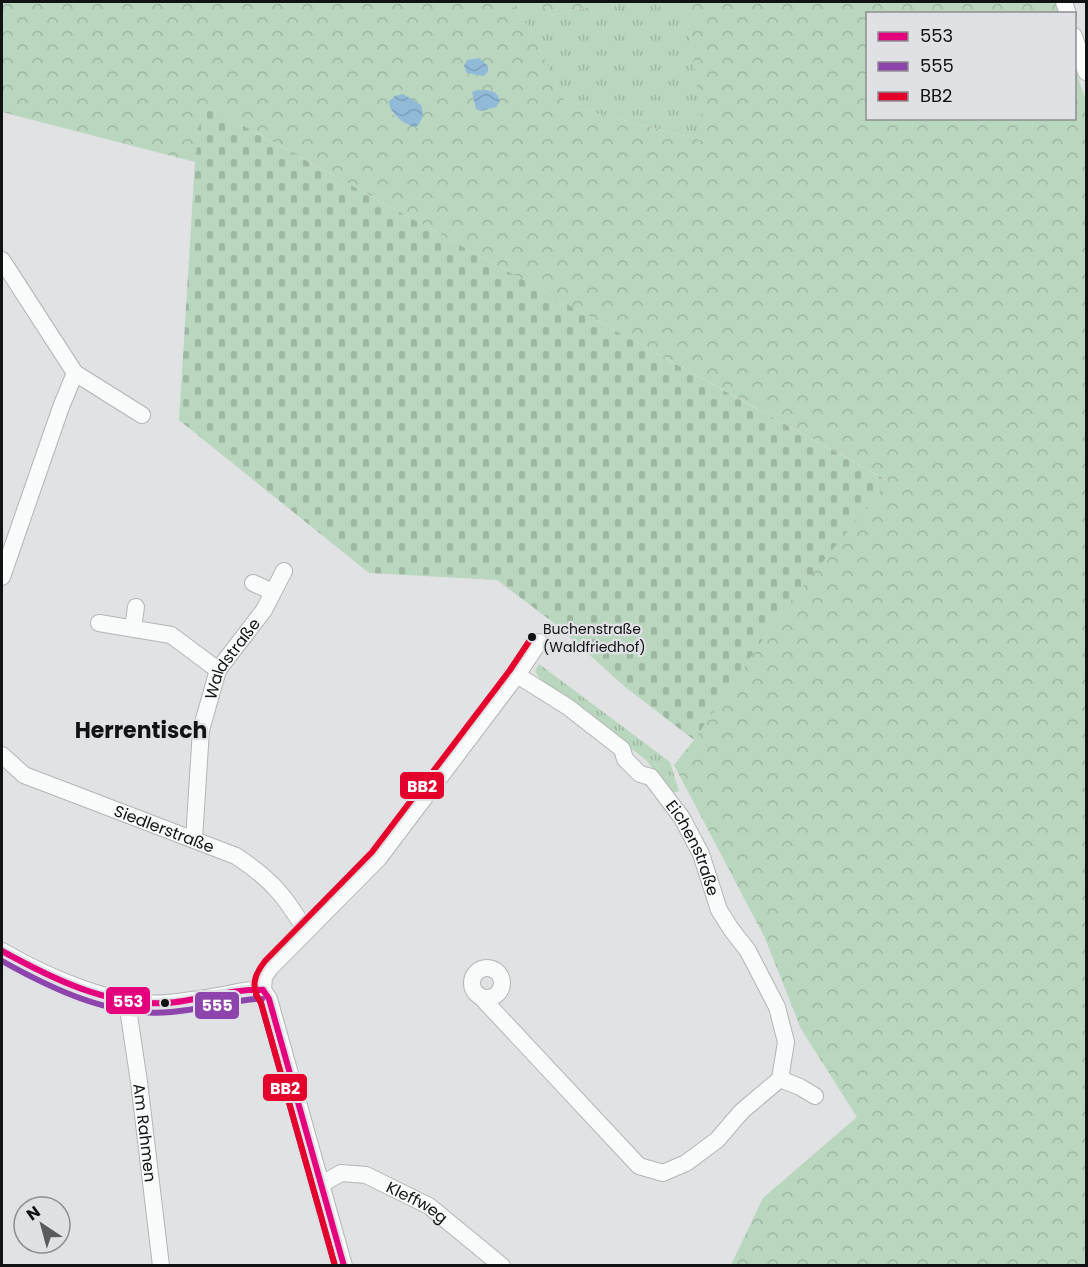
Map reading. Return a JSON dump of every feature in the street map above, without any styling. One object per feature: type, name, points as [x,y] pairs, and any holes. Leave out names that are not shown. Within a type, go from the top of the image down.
[{"type":"street","points":[[1076,42],[1086,72]]},
{"type":"street","points":[[2,260],[75,373],[142,415]]},
{"type":"street","points":[[2,577],[75,373]]},
{"type":"street","name":"Waldstraße","points":[[194,839],[201,730],[218,670],[254,626],[284,571]]},
{"type":"street","points":[[253,583],[273,592]]},
{"type":"street","points":[[133,627],[136,607]]},
{"type":"street","points":[[99,622],[171,635],[218,670]]},
{"type":"street","points":[[344,1266],[269,999],[263,990],[264,977],[271,967],[379,858],[517,675],[539,642]]},
{"type":"street","name":"Eichenstraße","points":[[517,675],[568,707],[622,749],[625,759],[640,774],[651,777],[682,818],[701,854],[719,910],[748,951],[777,1007],[786,1042],[780,1079]]},
{"type":"street","name":"Siedlerstraße","points":[[2,755],[24,775],[236,856],[261,872],[286,898],[306,931]]},
{"type":"street","points":[[2,951],[68,983],[127,1002],[165,1003],[252,989],[263,990]]},
{"type":"street","points":[[480,996],[639,1166],[663,1173],[686,1163],[717,1140],[741,1111],[780,1079],[815,1096]]},
{"type":"street","name":"Am Rahmen","points":[[127,1002],[161,1266]]},
{"type":"street","name":"Kleffweg","points":[[322,1184],[341,1173],[366,1175],[429,1206],[502,1266]]},
{"type":"green space","points":[[2,2],[509,2],[530,29],[567,106],[705,141],[685,2],[1055,2],[1058,12],[866,12],[866,120],[1076,120],[1076,72],[1086,100],[1086,1265],[731,1265],[763,1198],[857,1117],[801,1029],[765,938],[674,765],[694,740],[781,613],[887,480],[202,103],[195,162],[2,112]],"holes":[[[421,105],[410,126],[392,113]]]},
{"type":"green space","points":[[509,2],[540,2],[550,15],[615,2],[685,2],[706,141],[567,106],[530,29]]},
{"type":"green space","points":[[540,2],[615,2],[549,15]]},
{"type":"green space","points":[[202,103],[888,481],[781,613],[694,740],[624,686],[554,623],[497,580],[369,573],[179,420],[195,162]]},
{"type":"green space","points":[[539,664],[670,762],[679,791],[672,793],[646,760],[539,681],[535,671]]},
{"type":"water","points":[[479,58],[488,66],[488,72],[484,76],[467,73],[464,66],[467,60]]},
{"type":"water","points":[[488,90],[497,94],[500,101],[496,107],[481,111],[476,109],[472,92]]},
{"type":"water","points":[[403,94],[421,105],[422,117],[416,127],[398,118],[390,105],[389,101]]},
{"type":"transit line","name":"BB2","points":[[335,1266],[261,1003],[255,992],[256,976],[265,961],[372,852],[510,670],[532,637]]},
{"type":"transit line","name":"553","points":[[2,951],[81,989],[124,1000],[167,1003],[240,991],[263,990]]},
{"type":"transit line","name":"555","points":[[2,961],[62,991],[127,1011],[171,1012],[248,999],[262,999]]},
{"type":"transit line","name":"553","points":[[263,990],[269,999],[344,1266]]},
{"type":"transit line","name":"555","points":[[256,995],[261,1003],[335,1266]]},
{"type":"place","name":"Buchenstraße (Waldfriedhof)","points":[[532,637]]},
{"type":"district","name":"Herrentisch","points":[[141,730]]}]
